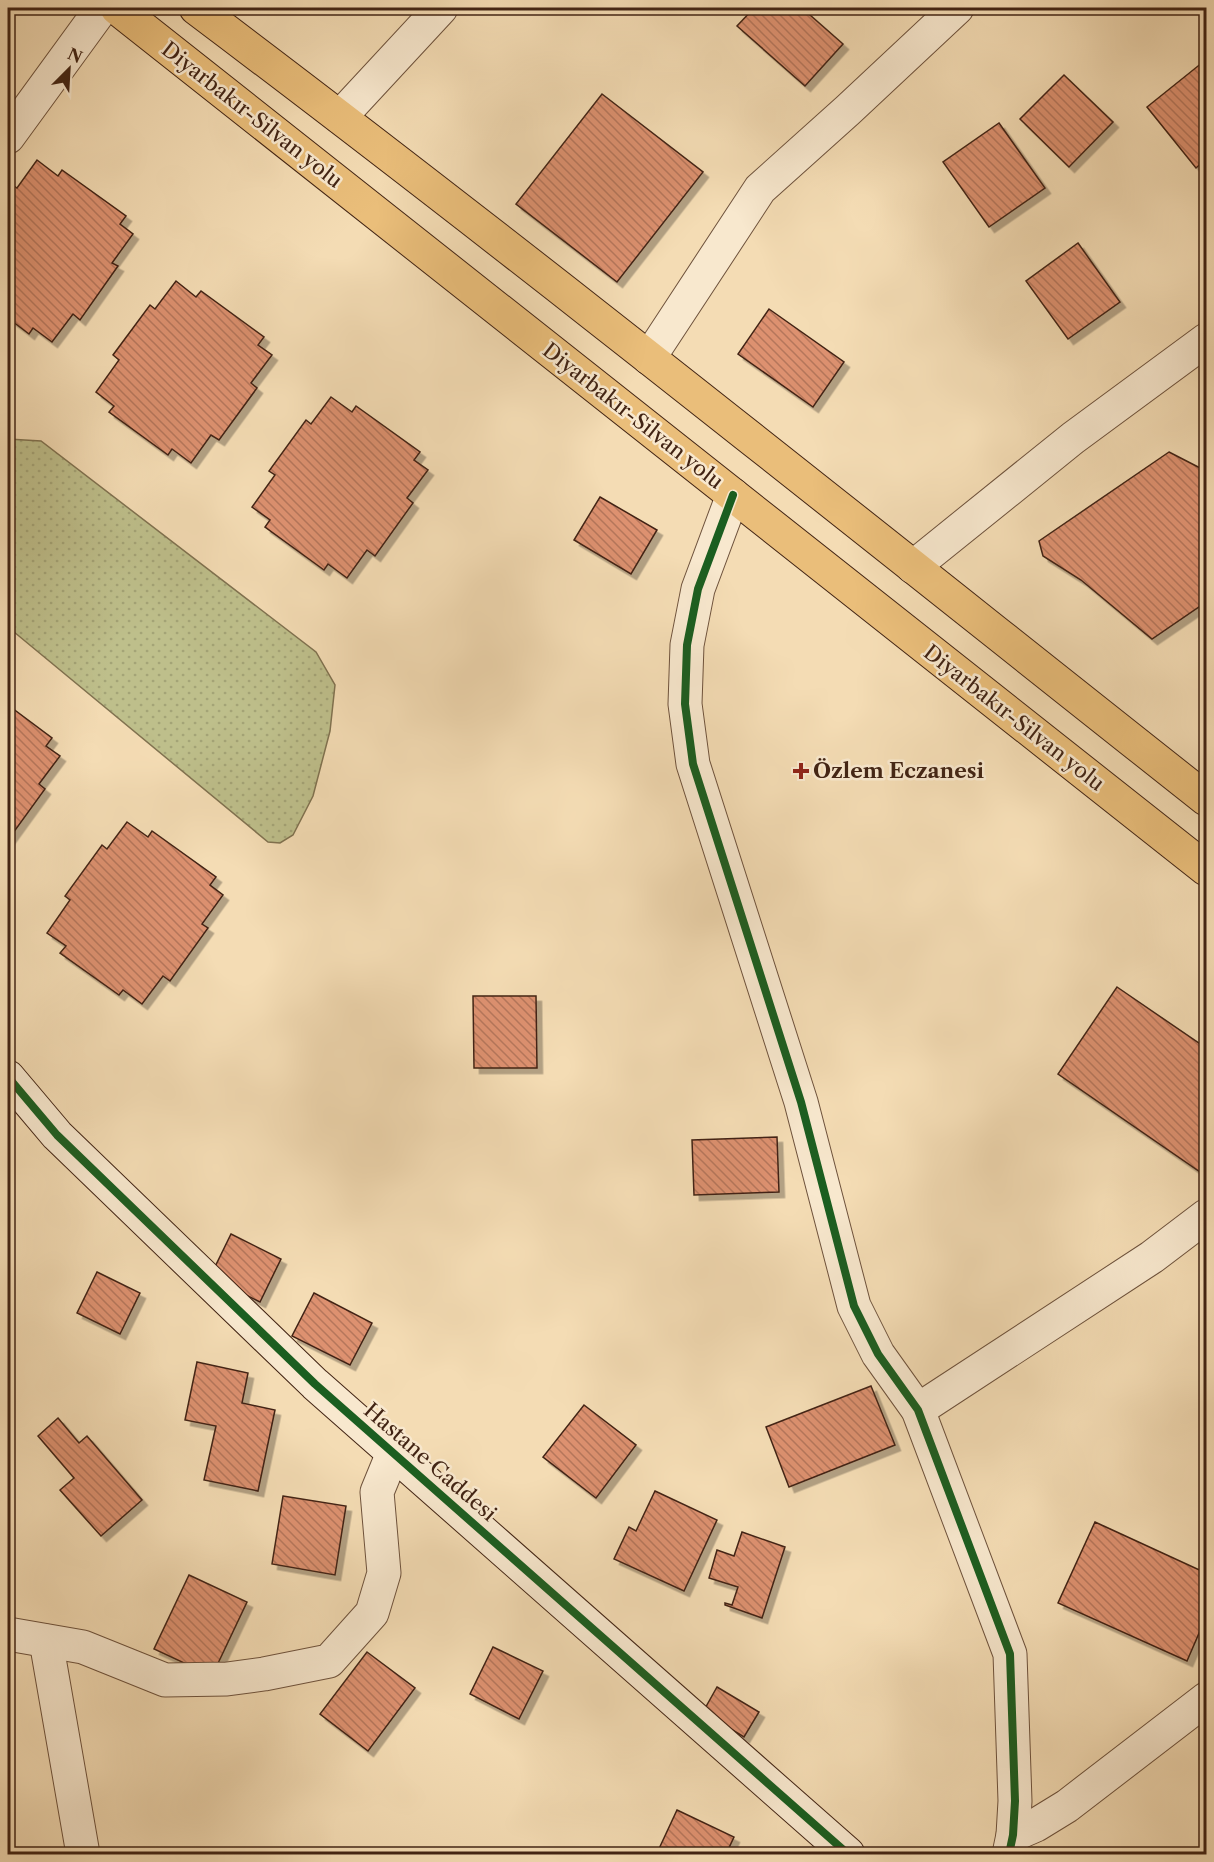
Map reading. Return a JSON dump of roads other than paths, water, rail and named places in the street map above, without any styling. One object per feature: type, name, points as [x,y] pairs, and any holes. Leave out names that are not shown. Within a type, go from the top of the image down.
[{"type":"highway","name":"Diyarbakır-Silvan yolu","points":[[117,8],[1206,869]]},
{"type":"highway","points":[[196,8],[649,358],[1206,799]]},
{"type":"street","points":[[8,138],[102,8]]},
{"type":"street","points":[[340,117],[441,8]]},
{"type":"street","points":[[649,358],[760,189],[957,8]]},
{"type":"street","points":[[913,567],[1073,438],[1206,340]]},
{"type":"street","points":[[733,495],[698,589],[687,645],[685,704],[693,764],[801,1102],[854,1306],[878,1353],[918,1410],[1010,1654],[1015,1801],[1011,1845]]},
{"type":"street","name":"Hastane Caddesi","points":[[8,1077],[57,1135],[315,1384],[848,1854]]},
{"type":"street","points":[[918,1410],[1152,1257],[1206,1216]]},
{"type":"street","points":[[8,1634],[83,1647],[165,1680],[236,1677],[329,1661],[372,1613],[384,1573],[377,1492],[393,1453]]},
{"type":"street","points":[[46,1641],[83,1854]]},
{"type":"street","points":[[1011,1845],[1036,1825],[1067,1806],[1206,1699]]},
{"type":"place","name":"Özlem Eczanesi","points":[[801,771]]}]
